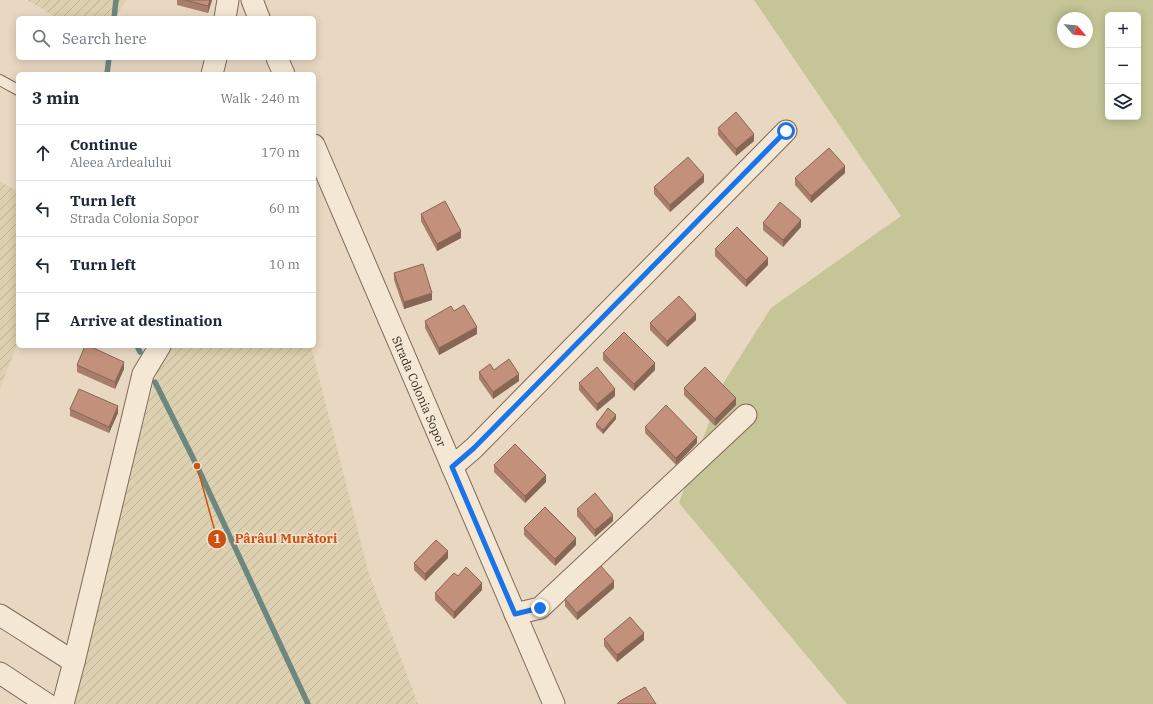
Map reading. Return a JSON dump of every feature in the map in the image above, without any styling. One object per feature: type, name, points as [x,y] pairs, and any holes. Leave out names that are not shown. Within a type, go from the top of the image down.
[{"type":"street","points":[[224,16],[228,0]]},
{"type":"street","points":[[252,0],[259,16]]},
{"type":"street","points":[[212,72],[216,60]]},
{"type":"street","points":[[278,60],[283,72]]},
{"type":"street","points":[[452,467],[474,448],[786,131]]},
{"type":"street","name":"Strada Colonia Sopor","points":[[316,150],[554,704]]},
{"type":"street","points":[[63,704],[143,374],[159,348]]},
{"type":"street","points":[[515,614],[540,608],[746,415]]},
{"type":"street","points":[[0,615],[74,662]]},
{"type":"street","points":[[0,673],[47,704]]},
{"type":"lane","points":[[0,80],[16,89]]},
{"type":"shaded area","points":[[27,0],[127,0],[115,16],[54,16]]},
{"type":"shaded area","points":[[0,182],[16,190],[16,348],[0,388]]},
{"type":"shaded area","points":[[163,348],[312,348],[369,574],[418,704],[66,704]]},
{"type":"green space","points":[[754,0],[1153,0],[1153,704],[847,704],[679,503],[724,382],[771,308],[901,216]]},
{"type":"building","points":[[185,0],[210,0],[208,6]]},
{"type":"building","points":[[736,112],[754,134],[736,149],[718,128]]},
{"type":"building","points":[[829,148],[845,166],[811,196],[795,178]]},
{"type":"building","points":[[688,157],[704,175],[670,205],[654,187]]},
{"type":"building","points":[[445,201],[461,231],[437,244],[421,214]]},
{"type":"building","points":[[780,202],[801,220],[783,240],[763,223]]},
{"type":"building","points":[[737,227],[768,258],[746,280],[715,249]]},
{"type":"building","points":[[423,264],[432,293],[404,302],[394,273]]},
{"type":"building","points":[[679,296],[696,314],[667,341],[650,323]]},
{"type":"building","points":[[464,305],[477,327],[439,348],[425,321],[451,306],[454,311]]},
{"type":"building","points":[[624,332],[655,363],[634,384],[603,353]]},
{"type":"building","points":[[84,348],[93,348],[124,362],[115,382],[77,365]]},
{"type":"building","points":[[509,359],[519,374],[493,392],[479,372],[490,364],[494,370]]},
{"type":"building","points":[[597,367],[615,389],[597,404],[579,383]]},
{"type":"building","points":[[705,367],[736,398],[715,419],[684,388]]},
{"type":"building","points":[[79,389],[118,406],[109,427],[70,409]]},
{"type":"building","points":[[666,405],[697,437],[676,458],[645,427]]},
{"type":"building","points":[[608,408],[616,415],[603,430],[596,424]]},
{"type":"building","points":[[515,444],[546,475],[525,496],[494,465]]},
{"type":"building","points":[[595,493],[613,515],[595,530],[577,509]]},
{"type":"building","points":[[545,507],[576,538],[555,559],[524,528]]},
{"type":"building","points":[[436,540],[448,551],[425,574],[414,563]]},
{"type":"building","points":[[601,566],[614,581],[577,613],[565,599]]},
{"type":"building","points":[[466,567],[482,583],[454,612],[435,593],[454,573],[458,576]]},
{"type":"building","points":[[630,617],[644,633],[617,655],[604,639]]},
{"type":"building","points":[[645,687],[656,704],[617,704],[620,701]]},
{"type":"waterway","points":[[114,16],[116,0]]},
{"type":"waterway","points":[[107,72],[109,60]]},
{"type":"waterway","points":[[138,348],[140,352]]},
{"type":"waterway","points":[[155,382],[197,466],[308,704]]},
{"type":"place","name":"Pârâul Murători","points":[[197,466]]},
{"type":"route","points":[[540,608],[515,614],[452,467],[474,448],[786,131]]}]
